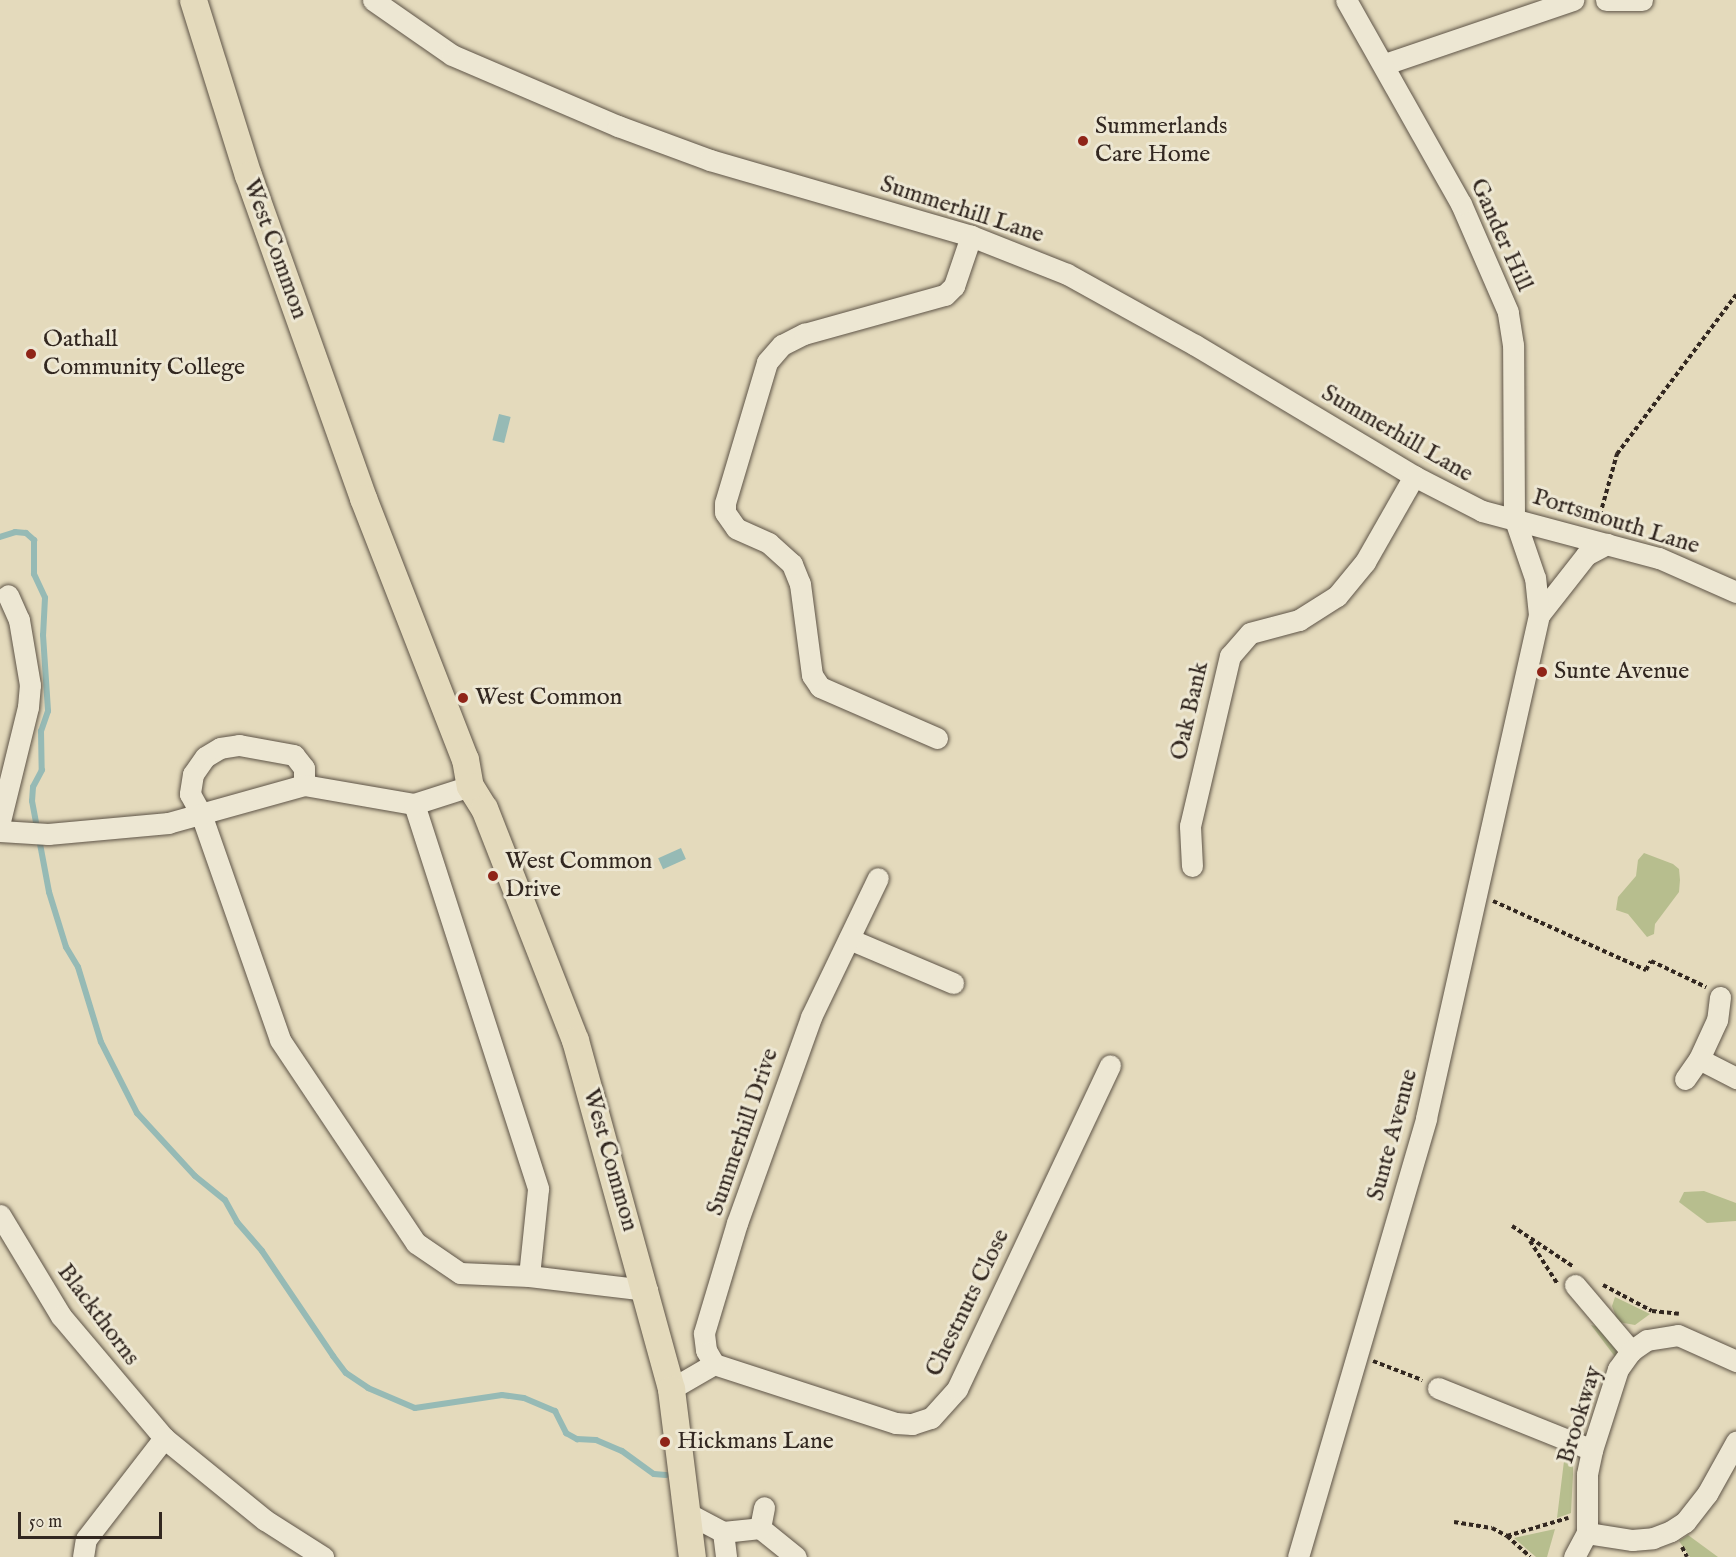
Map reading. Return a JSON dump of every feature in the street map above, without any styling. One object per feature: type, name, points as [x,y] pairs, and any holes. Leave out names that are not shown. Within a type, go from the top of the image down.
[{"type":"main road","name":"West Common","points":[[193,0],[248,176],[363,498],[465,759],[470,786],[484,808],[575,1040],[647,1290],[671,1389],[689,1514],[692,1557]]},
{"type":"street","name":"Summerhill Lane","points":[[373,0],[452,56],[618,126],[710,160],[971,236],[1067,274],[1195,345],[1414,476],[1482,511],[1514,517]]},
{"type":"street","name":"Gander Hill","points":[[1346,0],[1385,64],[1461,204],[1508,312],[1513,345],[1514,517]]},
{"type":"street","points":[[1385,64],[1573,0]]},
{"type":"street","points":[[1606,0],[1642,0]]},
{"type":"street","points":[[937,738],[820,687],[812,675],[800,584],[792,564],[769,543],[736,528],[725,512],[725,503],[768,362],[782,345],[804,333],[945,295],[954,286],[971,236]]},
{"type":"street","name":"Oak Bank","points":[[1192,866],[1190,826],[1230,656],[1250,633],[1299,620],[1337,596],[1365,562],[1414,476]]},
{"type":"street","name":"Portsmouth Lane","points":[[1514,517],[1659,558],[1736,592]]},
{"type":"street","name":"Sunte Avenue","points":[[1298,1557],[1355,1354],[1423,1128],[1478,895],[1539,615],[1535,578],[1514,517]]},
{"type":"street","name":"Sunte Avenue","points":[[1539,615],[1586,555],[1600,542]]},
{"type":"street","points":[[0,820],[28,707],[30,685],[19,620],[8,595]]},
{"type":"street","points":[[304,785],[304,768],[294,755],[239,745],[220,748],[204,758],[193,774],[190,794],[201,814],[280,1040],[416,1243],[460,1273],[529,1276],[647,1290]]},
{"type":"street","points":[[0,831],[39,833],[137,827],[201,814],[304,785],[414,804],[470,786]]},
{"type":"street","points":[[414,804],[538,1188],[529,1276]]},
{"type":"street","name":"Summerhill Drive","points":[[714,1364],[706,1350],[704,1333],[711,1302],[811,1017],[878,878]]},
{"type":"street","points":[[849,939],[953,983]]},
{"type":"street","points":[[1685,1079],[1699,1059],[1717,1020],[1720,998]]},
{"type":"street","points":[[1699,1059],[1736,1078]]},
{"type":"street","name":"Chestnuts Close","points":[[714,1364],[896,1423],[912,1424],[931,1418],[957,1389],[1110,1065]]},
{"type":"street","name":"Blackthorns","points":[[0,1215],[61,1316],[164,1438],[265,1520],[323,1557]]},
{"type":"street","name":"Brookway","points":[[1579,1279],[1631,1351]]},
{"type":"street","name":"Brookway","points":[[1574,1557],[1587,1533],[1587,1474],[1592,1450],[1618,1369],[1631,1351],[1647,1340],[1678,1335],[1736,1361]]},
{"type":"street","points":[[671,1389],[714,1364]]},
{"type":"street","points":[[1437,1388],[1592,1450]]},
{"type":"street","points":[[83,1557],[86,1539],[164,1438]]},
{"type":"street","points":[[1587,1533],[1632,1540],[1653,1538],[1671,1531],[1685,1522],[1707,1494],[1736,1442]]},
{"type":"street","points":[[760,1528],[764,1507]]},
{"type":"street","points":[[689,1514],[723,1532],[760,1528],[796,1557]]},
{"type":"street","points":[[723,1532],[726,1557]]},
{"type":"path","points":[[1600,542],[1617,454],[1736,295]]},
{"type":"path","points":[[1478,895],[1646,970],[1651,961],[1714,991],[1720,998]]},
{"type":"path","points":[[1512,1226],[1579,1279]]},
{"type":"path","points":[[1599,1283],[1652,1311],[1684,1315]]},
{"type":"path","points":[[1355,1354],[1437,1388]]},
{"type":"path","points":[[1507,1536],[1554,1524],[1588,1509]]},
{"type":"path","points":[[1454,1522],[1492,1528],[1507,1536],[1530,1557]]},
{"type":"green space","points":[[1644,853],[1673,864],[1679,869],[1680,880],[1679,892],[1655,924],[1654,934],[1647,937],[1628,914],[1616,910],[1618,897],[1636,876],[1638,860]]},
{"type":"green space","points":[[1704,1191],[1736,1203],[1736,1221],[1707,1223],[1679,1202],[1684,1192]]},
{"type":"green space","points":[[1615,1297],[1650,1314],[1635,1325],[1618,1322],[1612,1306]]},
{"type":"green space","points":[[1591,1325],[1600,1327],[1617,1348],[1616,1358]]},
{"type":"green space","points":[[1559,1450],[1573,1465],[1573,1474],[1571,1513],[1557,1518],[1564,1461]]},
{"type":"green space","points":[[1555,1529],[1547,1557],[1536,1557],[1514,1538]]},
{"type":"green space","points":[[1688,1535],[1718,1557],[1690,1557],[1679,1541]]},
{"type":"water","points":[[499,414],[511,417],[504,443],[492,440]]},
{"type":"water","points":[[681,848],[686,859],[663,869],[658,858]]},
{"type":"waterway","points":[[0,537],[15,532],[26,533],[34,540],[34,574],[45,598],[43,635],[48,711],[41,731],[42,770],[33,787],[32,801],[49,892],[66,947],[78,967],[101,1042],[137,1113],[195,1176],[225,1200],[237,1222],[262,1251],[346,1373],[368,1388],[415,1408],[502,1395],[524,1398],[555,1411],[566,1433],[577,1439],[596,1440],[622,1451],[654,1474],[666,1475]]},
{"type":"place","name":"Summerlands Care Home","points":[[1083,141]]},
{"type":"place","name":"Oathall Community College","points":[[31,354]]},
{"type":"place","name":"Sunte Avenue","points":[[1542,672]]},
{"type":"place","name":"West Common","points":[[463,698]]},
{"type":"place","name":"West Common Drive","points":[[493,876]]},
{"type":"place","name":"Hickmans Lane","points":[[665,1442]]}]
